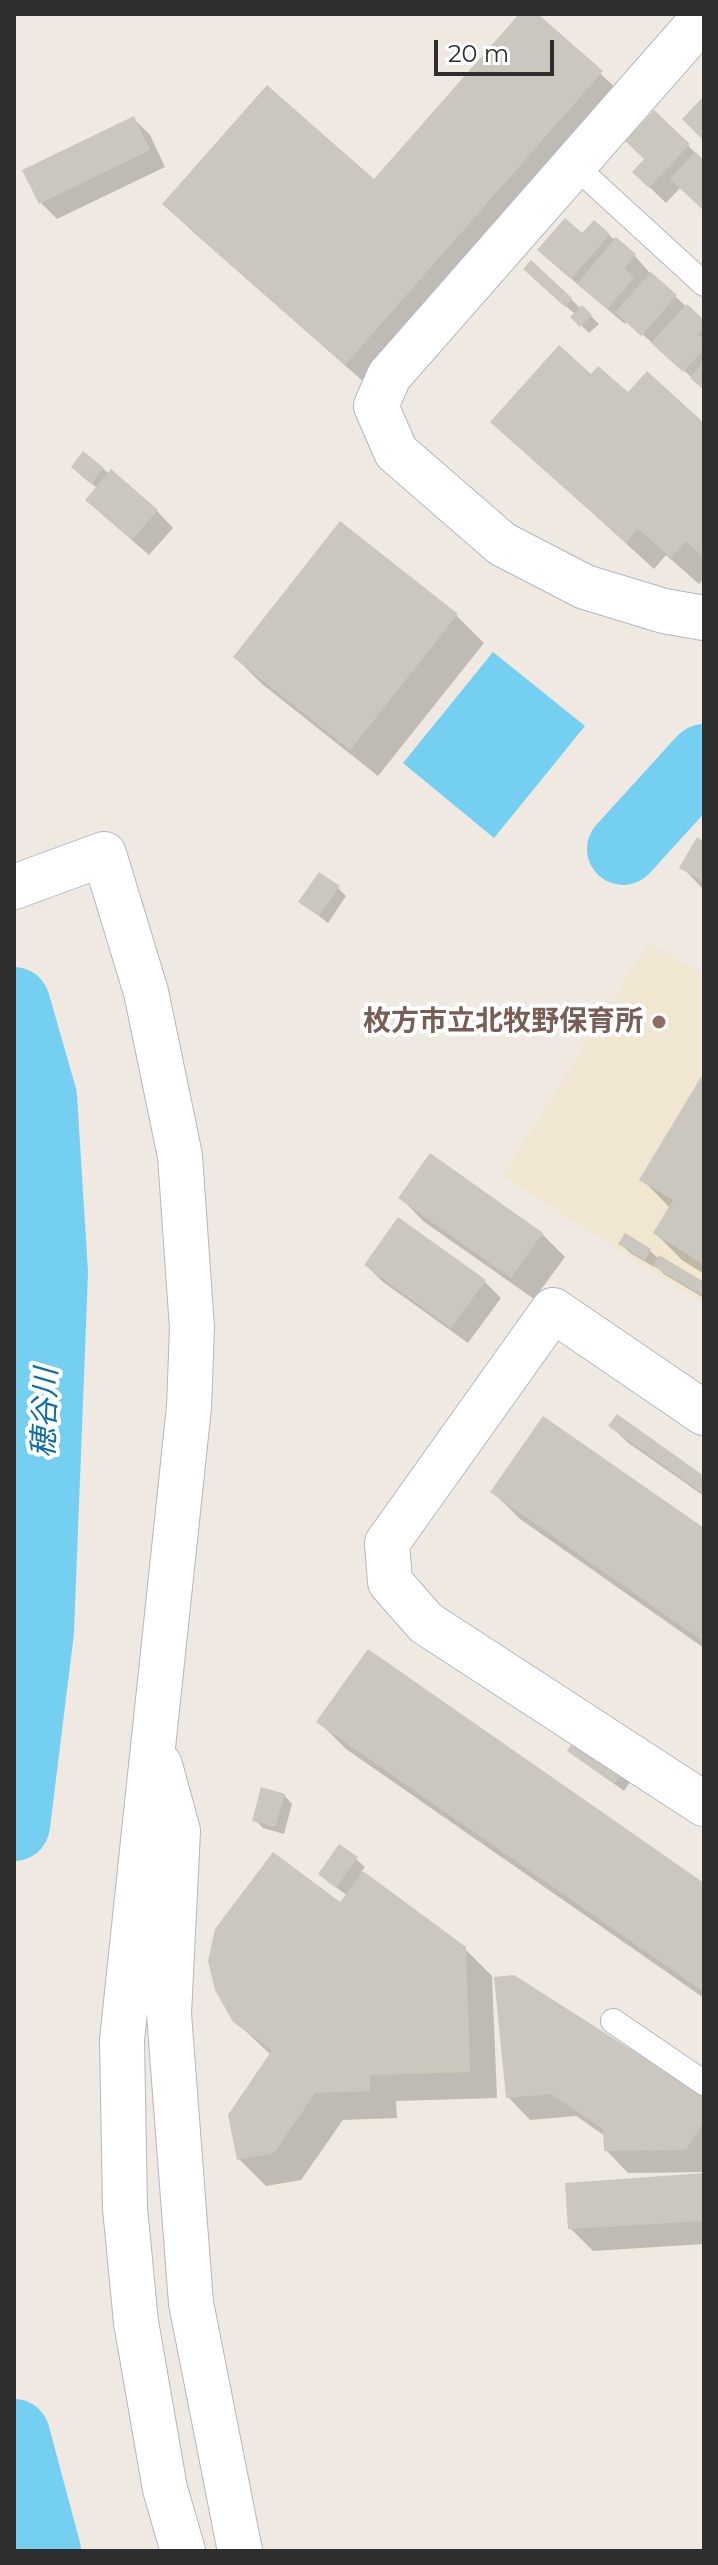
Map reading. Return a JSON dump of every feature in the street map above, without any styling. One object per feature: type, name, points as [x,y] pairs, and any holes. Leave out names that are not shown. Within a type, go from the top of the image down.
[{"type":"street","points":[[704,17],[389,376],[376,406],[396,452],[502,544],[585,587],[664,611],[704,618]]},
{"type":"street","points":[[14,887],[104,854],[146,992],[180,1156],[192,1328],[189,1407],[122,2040],[125,2208],[136,2322],[165,2489],[183,2551]]},
{"type":"street","points":[[704,1413],[553,1310],[387,1543],[390,1582],[426,1623],[704,1804]]},
{"type":"street","points":[[153,1744],[178,1831],[169,2014],[191,2303],[240,2551]]},
{"type":"lane","points":[[574,165],[704,284]]},
{"type":"lane","points":[[613,2021],[704,2083]]},
{"type":"shaded area","points":[[649,942],[704,975],[704,1304],[503,1176]]},
{"type":"water","points":[[493,652],[585,726],[494,838],[403,763]]},
{"type":"building","points":[[519,14],[538,14],[603,71],[345,365],[162,204],[267,85],[374,179]]},
{"type":"building","points":[[704,96],[704,141],[682,119]]},
{"type":"building","points":[[654,110],[690,144],[649,188],[632,172],[644,159],[625,141]]},
{"type":"building","points":[[134,116],[150,150],[39,204],[22,170]]},
{"type":"building","points":[[695,152],[704,160],[703,210],[670,179]]},
{"type":"building","points":[[565,218],[582,233],[594,220],[610,234],[571,279],[537,250]]},
{"type":"building","points":[[616,237],[636,254],[624,268],[634,278],[607,309],[577,284]]},
{"type":"building","points":[[531,260],[572,298],[565,307],[523,269]]},
{"type":"building","points":[[651,272],[677,295],[641,336],[615,312]]},
{"type":"building","points":[[687,304],[704,320],[704,327],[697,334],[704,340],[704,349],[683,372],[651,343]]},
{"type":"building","points":[[582,305],[592,315],[580,327],[570,317]]},
{"type":"building","points":[[559,345],[591,374],[598,366],[628,392],[647,371],[704,423],[704,558],[686,541],[671,558],[638,529],[626,543],[490,422]]},
{"type":"building","points":[[704,361],[704,390],[690,378]]},
{"type":"building","points":[[83,451],[104,468],[91,484],[71,467]]},
{"type":"building","points":[[111,469],[158,510],[132,540],[85,500]]},
{"type":"building","points":[[340,521],[458,614],[350,750],[233,657]]},
{"type":"building","points":[[697,837],[704,842],[704,882],[679,868]]},
{"type":"building","points":[[319,872],[340,886],[319,916],[298,902]]},
{"type":"building","points":[[704,1072],[704,1265],[653,1233],[673,1200],[639,1180]]},
{"type":"building","points":[[430,1153],[543,1233],[511,1278],[398,1198]]},
{"type":"building","points":[[398,1217],[486,1280],[451,1328],[364,1265]]},
{"type":"building","points":[[625,1233],[651,1249],[645,1260],[618,1244]]},
{"type":"building","points":[[659,1255],[704,1282],[704,1296],[653,1266]]},
{"type":"building","points":[[617,1414],[704,1476],[704,1494],[608,1426]]},
{"type":"building","points":[[543,1416],[704,1528],[704,1642],[490,1492]]},
{"type":"building","points":[[368,1649],[704,1883],[704,1992],[316,1722]]},
{"type":"building","points":[[575,1739],[623,1772],[614,1784],[567,1751]]},
{"type":"building","points":[[261,1787],[285,1794],[275,1827],[252,1821]]},
{"type":"building","points":[[339,1844],[358,1857],[336,1888],[318,1874]]},
{"type":"building","points":[[273,1852],[340,1902],[363,1871],[466,1947],[470,2072],[370,2075],[370,2091],[315,2093],[274,2153],[237,2160],[228,2115],[272,2050],[233,2022],[215,1990],[208,1961],[215,1929]]},
{"type":"building","points":[[514,1975],[704,2096],[704,2121],[686,2150],[604,2151],[603,2129],[551,2094],[506,2098],[494,1977]]},
{"type":"building","points":[[704,2173],[704,2221],[568,2229],[565,2183]]},
{"type":"waterway","points":[[623,849],[704,760]]},
{"type":"waterway","name":"穂谷川","points":[[14,1003],[41,1097],[52,1273],[38,1631],[14,1825]]},
{"type":"waterway","name":"穂谷川","points":[[14,2435],[45,2551]]},
{"type":"place","name":"枚方市立北牧野保育所","points":[[659,1022]]}]
